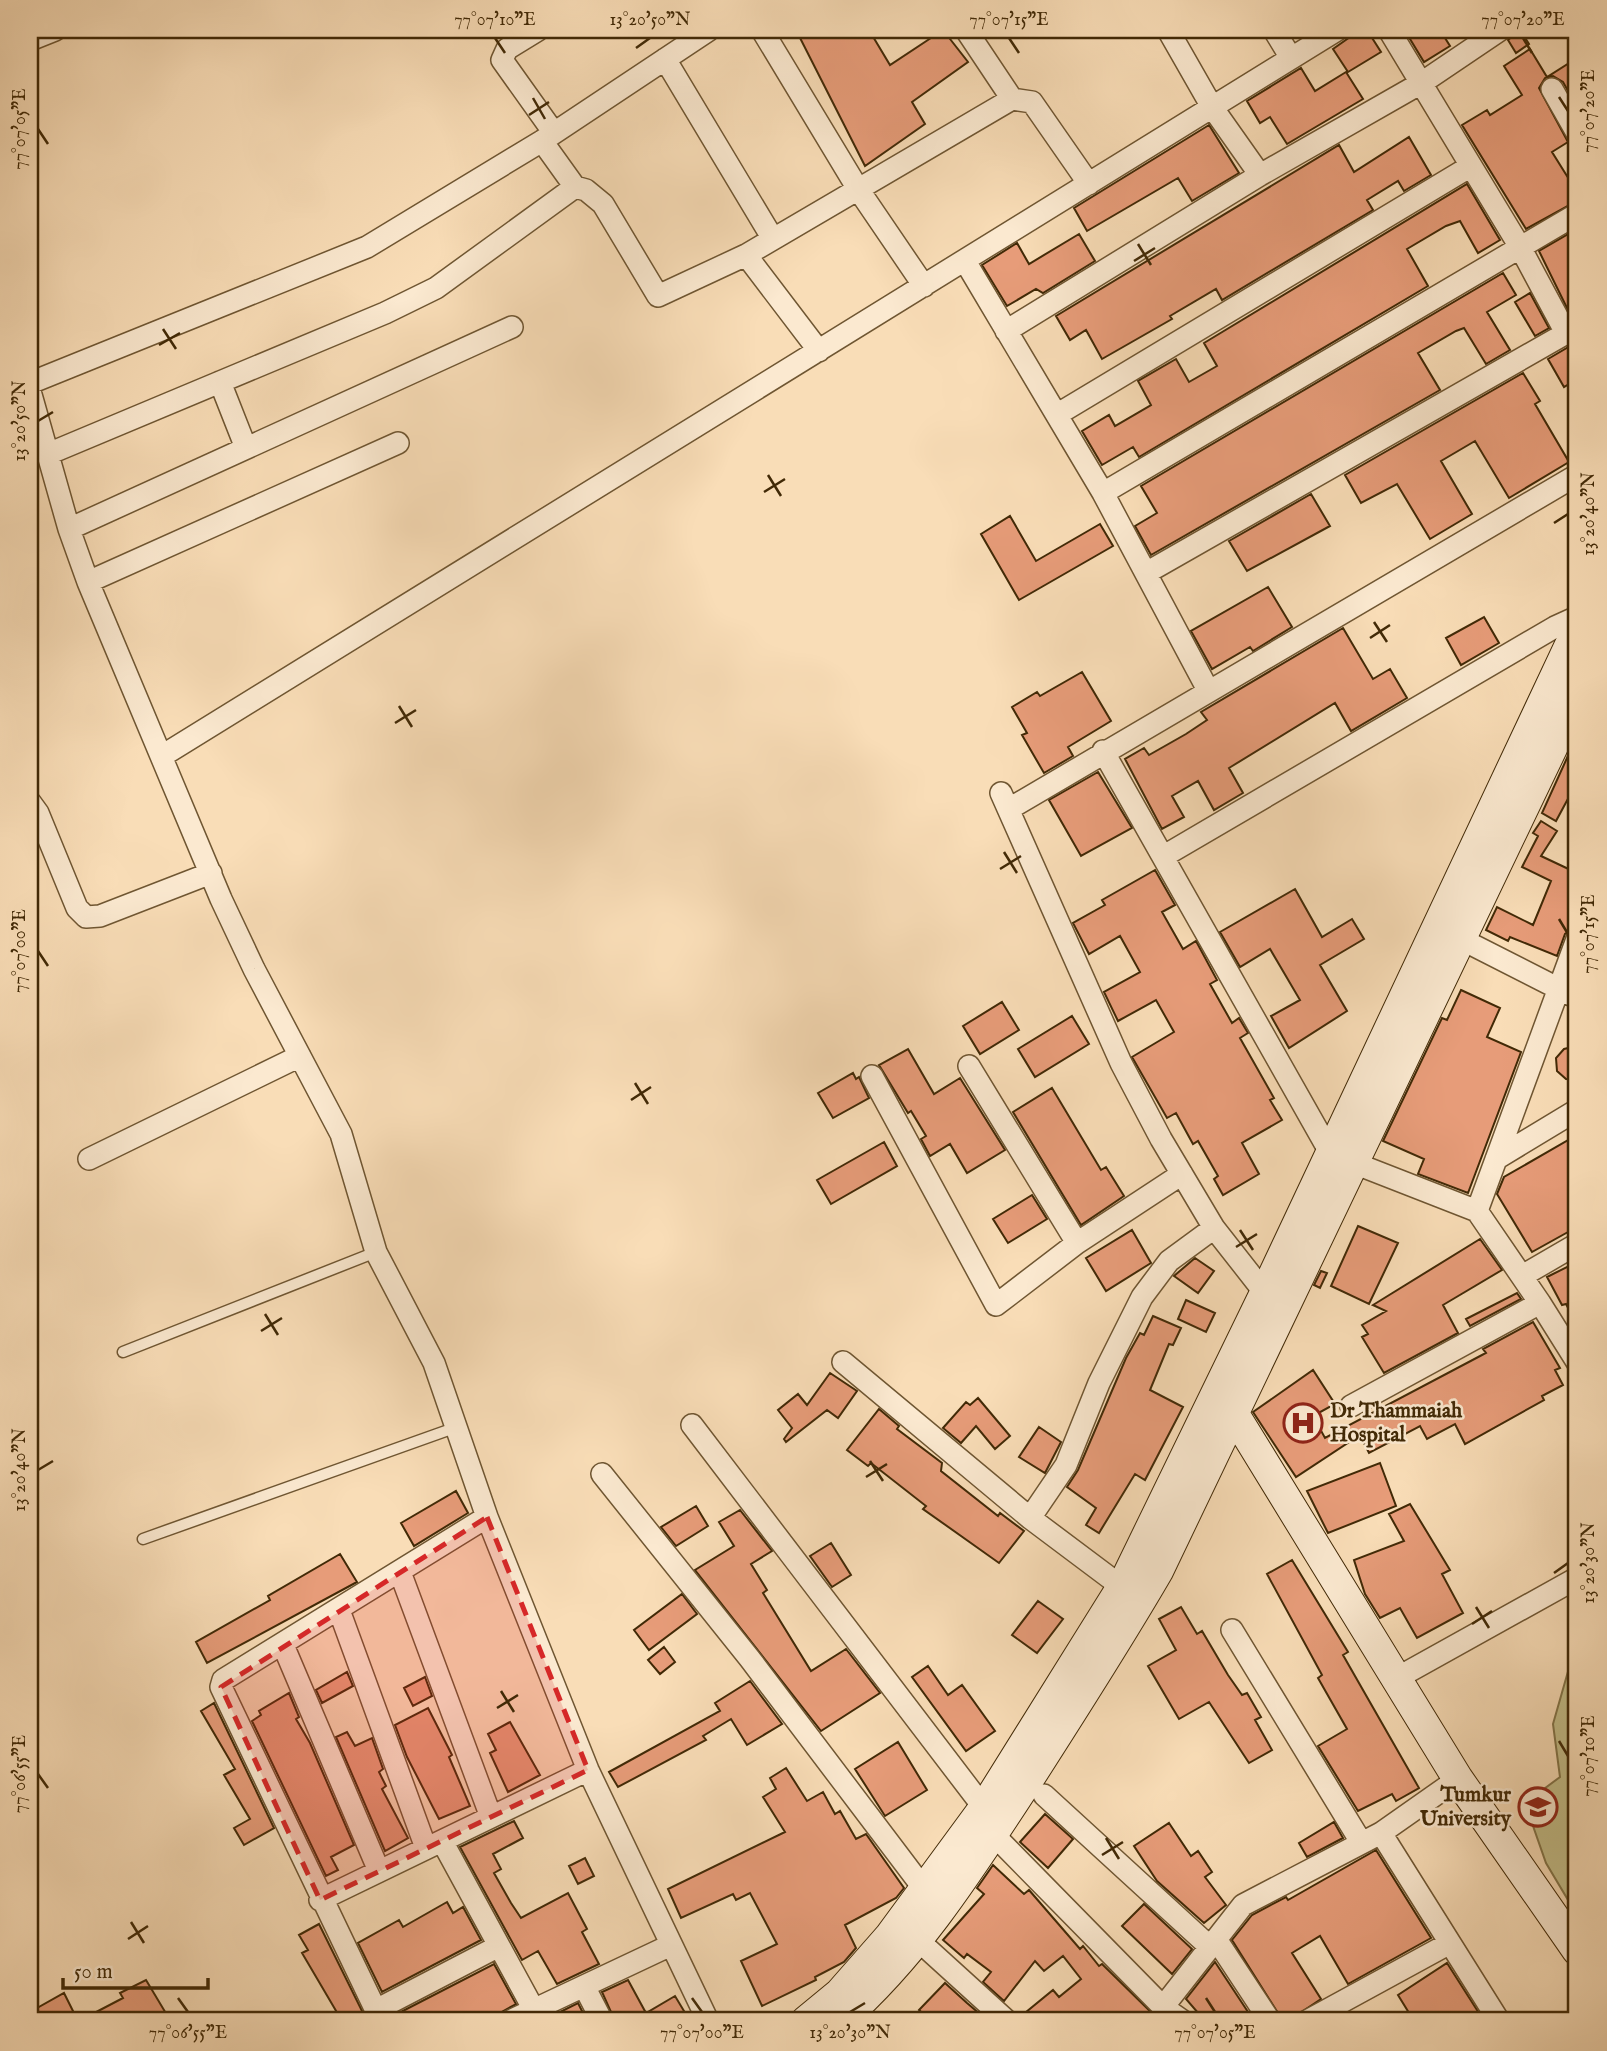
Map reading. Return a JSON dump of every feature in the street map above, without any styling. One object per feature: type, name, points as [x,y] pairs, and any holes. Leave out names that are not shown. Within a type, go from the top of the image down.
[{"type":"main road","points":[[855,2017],[909,1932],[1109,1654],[1158,1571],[1235,1413],[1341,1159],[1577,630]]},
{"type":"main road","points":[[806,2021],[909,1932],[924,1889],[988,1821],[1122,1587],[1265,1293],[1461,939],[1565,743],[1577,696]]},
{"type":"main road","points":[[1218,1389],[1458,1779],[1577,1950]]},
{"type":"street","points":[[30,40],[55,30]]},
{"type":"street","points":[[536,30],[507,49],[502,60],[575,187],[586,190],[603,204],[658,296],[746,255],[1012,99],[1032,102],[1089,184]]},
{"type":"street","points":[[30,383],[367,247],[548,137],[709,30]]},
{"type":"street","points":[[762,30],[858,189],[924,286]]},
{"type":"street","points":[[966,30],[1012,99]]},
{"type":"street","points":[[1168,30],[1212,107],[1260,175]]},
{"type":"street","points":[[1275,30],[1291,58]]},
{"type":"street","points":[[162,756],[1338,30]]},
{"type":"street","points":[[1146,573],[1572,330],[1389,30]]},
{"type":"street","points":[[1006,331],[1260,175],[1423,82],[1500,30]]},
{"type":"street","points":[[665,59],[773,239]]},
{"type":"street","points":[[1552,89],[1577,133]]},
{"type":"street","points":[[1058,414],[1471,166]]},
{"type":"street","points":[[48,454],[436,288],[575,187]]},
{"type":"street","points":[[1104,493],[1577,214]]},
{"type":"street","points":[[746,255],[819,351]]},
{"type":"street","points":[[965,261],[1104,493],[1208,690]]},
{"type":"street","points":[[69,529],[512,327]]},
{"type":"street","points":[[220,382],[246,448]]},
{"type":"street","points":[[30,391],[69,529],[88,582],[254,969],[341,1135],[376,1252],[434,1363],[487,1517],[588,1770],[708,2021]]},
{"type":"street","points":[[88,582],[398,443]]},
{"type":"street","points":[[1265,1293],[1214,1228],[1121,1063],[1005,801],[1103,751],[1577,475]]},
{"type":"street","points":[[1164,856],[1555,627],[1577,617]]},
{"type":"street","points":[[1103,751],[1341,1159],[1477,1211],[1577,1362]]},
{"type":"street","points":[[30,802],[38,813],[78,908],[86,917],[100,916],[211,873]]},
{"type":"street","points":[[1461,939],[1568,994]]},
{"type":"street","points":[[1477,1211],[1496,1159],[1568,994],[1577,939]]},
{"type":"street","points":[[89,1159],[300,1056]]},
{"type":"street","points":[[969,1066],[1077,1243]]},
{"type":"street","points":[[872,1076],[996,1304],[1077,1243],[1182,1174]]},
{"type":"street","points":[[1496,1159],[1577,1110]]},
{"type":"street","points":[[1030,1518],[1066,1465],[1100,1383],[1142,1297],[1169,1261],[1214,1228]]},
{"type":"street","points":[[1522,1276],[1577,1244]]},
{"type":"street","points":[[1351,1406],[1540,1303]]},
{"type":"street","points":[[842,1362],[1030,1518],[1122,1587]]},
{"type":"street","points":[[692,1425],[988,1821],[1174,2016],[1213,1943],[1243,1905],[1381,1833],[1458,1779]]},
{"type":"street","points":[[602,1474],[750,1658],[924,1889]]},
{"type":"street","points":[[487,1517],[223,1680],[221,1686],[320,1900],[379,2016],[499,1946]]},
{"type":"street","points":[[400,1572],[491,1817]]},
{"type":"street","points":[[1397,1678],[1577,1578]]},
{"type":"street","points":[[339,1610],[434,1845],[499,1946],[534,2010]]},
{"type":"street","points":[[1232,1630],[1362,1842]]},
{"type":"street","points":[[283,1645],[380,1871]]},
{"type":"street","points":[[320,1900],[588,1770]]},
{"type":"street","points":[[1044,1795],[1213,1943],[1270,2021]]},
{"type":"street","points":[[1381,1833],[1499,2021]]},
{"type":"street","points":[[909,1932],[1007,2021]]},
{"type":"street","points":[[1307,2021],[1450,1943]]},
{"type":"street","points":[[510,2021],[671,1945]]},
{"type":"street","points":[[584,1986],[602,2021]]},
{"type":"lane","points":[[124,1352],[376,1252]]},
{"type":"lane","points":[[143,1539],[457,1427]]},
{"type":"highlighted area","points":[[487,1517],[588,1770],[320,1900],[221,1687]]},
{"type":"shaded area","points":[[1577,1640],[1577,1915],[1546,1863],[1525,1803],[1560,1777],[1553,1724]]},
{"type":"building","points":[[796,30],[869,30],[890,65],[943,30],[968,62],[912,102],[925,124],[865,166]]},
{"type":"building","points":[[1360,30],[1367,30],[1381,52],[1348,72],[1333,49]]},
{"type":"building","points":[[1414,30],[1440,30],[1450,46],[1424,62],[1407,34]]},
{"type":"building","points":[[1520,30],[1529,44],[1516,53],[1508,40]]},
{"type":"building","points":[[1530,49],[1547,77],[1577,58],[1577,95],[1572,98],[1563,82],[1553,76],[1545,78],[1539,88],[1568,142],[1552,152],[1577,192],[1577,201],[1526,229],[1462,125],[1487,110],[1490,115],[1522,95],[1504,66]]},
{"type":"building","points":[[1301,68],[1315,91],[1346,72],[1363,99],[1287,144],[1270,117],[1260,123],[1247,101]]},
{"type":"building","points":[[1209,125],[1239,173],[1192,201],[1178,178],[1087,231],[1074,208]]},
{"type":"building","points":[[1409,137],[1431,175],[1404,191],[1398,181],[1367,200],[1373,210],[1222,300],[1216,289],[1170,316],[1172,319],[1102,359],[1086,330],[1070,340],[1056,316],[1339,145],[1354,172]]},
{"type":"building","points":[[1467,184],[1500,240],[1478,253],[1460,221],[1446,226],[1407,249],[1428,286],[1139,457],[1133,447],[1102,465],[1082,431],[1109,415],[1115,426],[1151,405],[1138,381],[1176,359],[1189,382],[1217,366],[1204,343]]},
{"type":"building","points":[[1577,229],[1577,305],[1568,310],[1539,251]]},
{"type":"building","points":[[1079,234],[1095,261],[1043,293],[1036,289],[1007,306],[982,265],[1017,243],[1029,264]]},
{"type":"building","points":[[1503,273],[1516,295],[1487,312],[1510,350],[1486,364],[1464,328],[1456,331],[1418,353],[1440,390],[1151,555],[1135,526],[1157,513],[1141,486]]},
{"type":"building","points":[[1530,293],[1549,328],[1535,336],[1515,302]]},
{"type":"building","points":[[1577,342],[1577,379],[1564,387],[1548,359]]},
{"type":"building","points":[[1523,373],[1540,401],[1535,404],[1569,462],[1509,498],[1475,441],[1441,461],[1472,514],[1430,539],[1397,484],[1361,503],[1345,475]]},
{"type":"building","points":[[1311,494],[1330,526],[1247,571],[1229,541]]},
{"type":"building","points":[[1010,516],[1036,561],[1100,524],[1113,546],[1019,600],[981,534]]},
{"type":"building","points":[[1268,587],[1292,627],[1253,651],[1250,647],[1212,669],[1191,631]]},
{"type":"building","points":[[1484,617],[1499,643],[1461,665],[1446,638]]},
{"type":"building","points":[[1343,628],[1373,679],[1390,669],[1407,698],[1351,731],[1335,703],[1229,768],[1243,793],[1214,810],[1198,781],[1172,796],[1184,817],[1162,829],[1125,759],[1144,748],[1149,755],[1186,734],[1207,720],[1201,712]]},
{"type":"building","points":[[1082,672],[1111,721],[1068,747],[1073,756],[1044,773],[1022,735],[1027,733],[1012,707],[1037,692],[1040,696]]},
{"type":"building","points":[[1577,736],[1577,782],[1556,821],[1542,813]]},
{"type":"building","points":[[1098,772],[1132,828],[1081,856],[1049,800]]},
{"type":"building","points":[[1541,821],[1557,831],[1541,856],[1577,873],[1577,881],[1569,899],[1577,903],[1577,926],[1565,934],[1557,956],[1510,937],[1508,941],[1486,930],[1497,907],[1533,925],[1551,881],[1522,867],[1538,836],[1533,833]]},
{"type":"building","points":[[1155,870],[1175,905],[1162,912],[1183,949],[1196,941],[1217,980],[1210,984],[1232,1023],[1239,1018],[1248,1033],[1240,1038],[1274,1098],[1270,1100],[1282,1120],[1242,1143],[1259,1174],[1223,1195],[1214,1179],[1218,1176],[1198,1141],[1193,1144],[1176,1113],[1167,1118],[1132,1057],[1174,1032],[1156,1000],[1118,1021],[1104,992],[1140,972],[1120,936],[1089,954],[1073,923],[1105,905],[1102,900]]},
{"type":"building","points":[[1295,889],[1322,937],[1352,919],[1364,939],[1320,965],[1347,1011],[1289,1048],[1271,1016],[1300,1000],[1270,949],[1240,967],[1220,932]]},
{"type":"building","points":[[1461,990],[1500,1008],[1487,1037],[1521,1052],[1468,1193],[1418,1174],[1424,1159],[1383,1141],[1442,1018],[1447,1020]]},
{"type":"building","points":[[1002,1002],[1019,1030],[980,1054],[963,1026]]},
{"type":"building","points":[[1072,1016],[1089,1044],[1035,1077],[1018,1049]]},
{"type":"building","points":[[1577,1046],[1577,1080],[1566,1079],[1557,1071],[1556,1058],[1564,1049]]},
{"type":"building","points":[[908,1049],[934,1094],[960,1078],[1005,1150],[967,1173],[950,1144],[930,1156],[921,1139],[926,1136],[911,1111],[908,1113],[879,1065]]},
{"type":"building","points":[[853,1073],[856,1079],[859,1077],[869,1098],[833,1118],[818,1093]]},
{"type":"building","points":[[1052,1088],[1101,1170],[1106,1167],[1124,1196],[1081,1225],[1013,1112]]},
{"type":"building","points":[[1577,1135],[1577,1227],[1532,1252],[1497,1194],[1504,1177]]},
{"type":"building","points":[[884,1142],[897,1166],[831,1204],[817,1180]]},
{"type":"building","points":[[1032,1195],[1047,1219],[1008,1243],[993,1219]]},
{"type":"building","points":[[1358,1226],[1398,1243],[1369,1304],[1331,1286]]},
{"type":"building","points":[[1132,1230],[1151,1263],[1106,1291],[1086,1258]]},
{"type":"building","points":[[1480,1239],[1502,1270],[1443,1305],[1458,1333],[1384,1373],[1362,1337],[1368,1334],[1362,1325],[1386,1311],[1373,1305]]},
{"type":"building","points":[[1195,1258],[1214,1271],[1198,1293],[1174,1276]]},
{"type":"building","points":[[1577,1262],[1577,1325],[1566,1304],[1562,1305],[1547,1277]]},
{"type":"building","points":[[1321,1271],[1327,1273],[1320,1288],[1314,1285]]},
{"type":"building","points":[[1517,1293],[1521,1299],[1470,1326],[1466,1319]]},
{"type":"building","points":[[1186,1300],[1215,1313],[1206,1332],[1178,1319]]},
{"type":"building","points":[[1153,1316],[1181,1328],[1173,1345],[1169,1344],[1150,1390],[1183,1407],[1145,1480],[1135,1474],[1099,1533],[1086,1525],[1096,1508],[1067,1487],[1078,1470],[1126,1358],[1140,1333],[1144,1335]]},
{"type":"building","points":[[1533,1322],[1560,1368],[1555,1370],[1563,1385],[1542,1396],[1544,1400],[1465,1444],[1455,1424],[1427,1439],[1420,1426],[1369,1453],[1360,1435],[1296,1477],[1253,1412],[1313,1370],[1335,1404],[1313,1416],[1325,1438],[1486,1353],[1483,1349]]},
{"type":"building","points":[[830,1373],[857,1391],[838,1418],[827,1410],[786,1442],[784,1439],[792,1428],[778,1410],[798,1394],[807,1405]]},
{"type":"building","points":[[978,1398],[1010,1436],[995,1449],[976,1426],[961,1443],[943,1428],[966,1402],[970,1405]]},
{"type":"building","points":[[879,1409],[899,1426],[897,1429],[942,1463],[941,1471],[998,1516],[1000,1513],[1024,1531],[999,1563],[923,1509],[926,1506],[871,1463],[868,1466],[847,1450]]},
{"type":"building","points":[[1039,1427],[1061,1442],[1045,1473],[1019,1457]]},
{"type":"building","points":[[1380,1463],[1396,1506],[1328,1533],[1307,1491]]},
{"type":"building","points":[[456,1491],[468,1513],[414,1546],[401,1523]]},
{"type":"building","points":[[1410,1504],[1450,1570],[1442,1574],[1463,1613],[1417,1638],[1400,1608],[1380,1618],[1365,1594],[1354,1560],[1404,1541],[1389,1514]]},
{"type":"building","points":[[696,1506],[708,1526],[676,1546],[661,1527]]},
{"type":"building","points":[[740,1510],[772,1551],[751,1564],[767,1590],[763,1593],[811,1671],[846,1649],[880,1693],[821,1731],[695,1570],[734,1546],[719,1522]]},
{"type":"building","points":[[831,1543],[851,1575],[832,1587],[810,1556]]},
{"type":"building","points":[[340,1554],[357,1582],[207,1663],[196,1642],[270,1600],[268,1596]]},
{"type":"building","points":[[1292,1560],[1348,1652],[1343,1655],[1419,1788],[1396,1801],[1392,1794],[1358,1811],[1318,1746],[1347,1729],[1318,1678],[1322,1675],[1267,1574]]},
{"type":"building","points":[[682,1594],[697,1614],[649,1650],[634,1630]]},
{"type":"building","points":[[1038,1601],[1063,1619],[1037,1653],[1012,1635]]},
{"type":"building","points":[[1181,1607],[1197,1634],[1202,1631],[1228,1675],[1242,1695],[1247,1693],[1261,1717],[1255,1720],[1272,1750],[1249,1763],[1209,1702],[1179,1719],[1148,1666],[1176,1650],[1159,1619]]},
{"type":"building","points":[[664,1647],[675,1662],[660,1674],[648,1660]]},
{"type":"building","points":[[928,1666],[948,1695],[962,1685],[995,1731],[966,1751],[912,1677]]},
{"type":"building","points":[[347,1672],[353,1686],[322,1703],[316,1690]]},
{"type":"building","points":[[425,1677],[432,1696],[413,1706],[404,1688]]},
{"type":"building","points":[[750,1681],[782,1724],[747,1745],[731,1719],[703,1736],[706,1740],[618,1787],[609,1772],[720,1711],[715,1703]]},
{"type":"building","points":[[289,1693],[299,1717],[296,1719],[310,1743],[354,1845],[331,1857],[338,1870],[326,1876],[252,1721],[261,1715],[259,1711]]},
{"type":"building","points":[[214,1703],[274,1828],[244,1845],[234,1828],[250,1819],[224,1775],[235,1769],[201,1711]]},
{"type":"building","points":[[428,1708],[452,1755],[449,1757],[470,1806],[439,1819],[407,1757],[395,1725]]},
{"type":"building","points":[[510,1722],[540,1775],[508,1792],[490,1753],[496,1750],[488,1734]]},
{"type":"building","points":[[347,1732],[355,1746],[372,1738],[383,1769],[379,1772],[386,1786],[382,1789],[408,1838],[385,1851],[336,1737]]},
{"type":"building","points":[[898,1742],[927,1790],[885,1816],[855,1769]]},
{"type":"building","points":[[786,1768],[807,1801],[823,1792],[835,1814],[840,1811],[856,1839],[866,1834],[904,1888],[896,1898],[845,1925],[856,1948],[844,1962],[815,1977],[816,1980],[762,2006],[741,1961],[777,1944],[750,1893],[736,1900],[733,1894],[681,1918],[668,1889],[785,1832],[763,1797],[776,1789],[770,1778]]},
{"type":"building","points":[[1045,1814],[1073,1839],[1048,1868],[1020,1842]]},
{"type":"building","points":[[514,1821],[523,1838],[493,1854],[501,1869],[494,1873],[511,1903],[521,1918],[568,1893],[587,1929],[582,1932],[599,1964],[557,1984],[538,1951],[522,1960],[460,1847]]},
{"type":"building","points":[[1334,1822],[1343,1838],[1307,1857],[1299,1843]]},
{"type":"building","points":[[1169,1823],[1191,1856],[1198,1851],[1212,1872],[1205,1877],[1226,1905],[1204,1923],[1157,1881],[1134,1846]]},
{"type":"building","points":[[1376,1850],[1431,1938],[1348,1984],[1320,1936],[1292,1953],[1321,1999],[1288,2021],[1283,2021],[1232,1940],[1252,1915],[1286,1897],[1288,1900]]},
{"type":"building","points":[[585,1858],[594,1876],[578,1884],[569,1866]]},
{"type":"building","points":[[993,1865],[1024,1894],[1029,1890],[1080,1949],[1083,1946],[1099,1966],[1102,1964],[1160,2021],[1020,2021],[1020,2017],[1053,1990],[1059,1997],[1081,1979],[1063,1956],[1044,1971],[1035,1961],[1004,2001],[983,1982],[991,1972],[967,1954],[964,1958],[943,1940],[984,1894],[977,1888]]},
{"type":"building","points":[[447,1902],[453,1913],[463,1907],[481,1940],[382,1992],[358,1943],[399,1920],[403,1927]]},
{"type":"building","points":[[1144,1904],[1192,1949],[1172,1974],[1122,1926]]},
{"type":"building","points":[[319,1924],[366,2019],[362,2021],[342,2021],[302,1953],[308,1950],[299,1935]]},
{"type":"building","points":[[1215,1962],[1254,2021],[1205,2021],[1186,1999]]},
{"type":"building","points":[[1447,1963],[1484,2021],[1453,2021],[1448,2014],[1437,2021],[1414,2021],[1398,1995]]},
{"type":"building","points":[[494,1964],[516,2004],[500,2013],[497,2021],[396,2021],[393,2016]]},
{"type":"building","points":[[146,1980],[167,2015],[155,2021],[79,2021],[123,1998],[120,1993]]},
{"type":"building","points":[[628,1980],[646,2013],[675,1996],[690,2021],[615,2021],[602,1992]]},
{"type":"building","points":[[945,1983],[988,2021],[931,2021],[919,2010]]},
{"type":"building","points":[[64,1993],[78,2021],[30,2021],[30,2012]]},
{"type":"building","points":[[578,2003],[587,2021],[542,2021]]},
{"type":"place","name":"Dr Thammaiah Hospital","points":[[1303,1423]]},
{"type":"place","name":"Tumkur University","points":[[1538,1807]]}]
